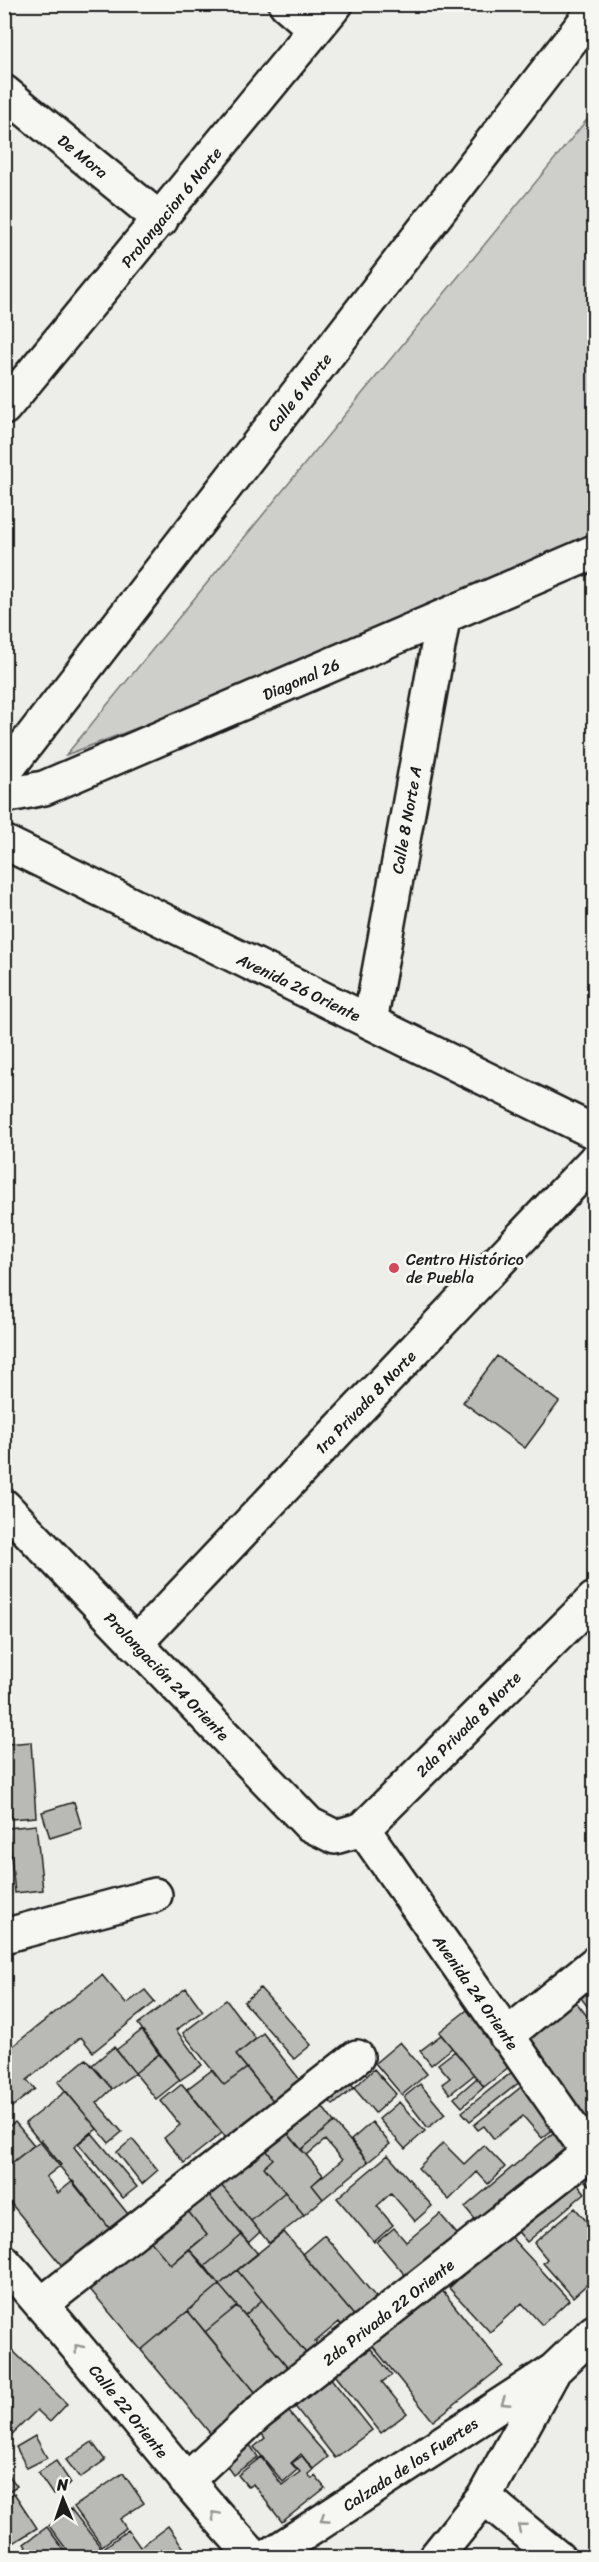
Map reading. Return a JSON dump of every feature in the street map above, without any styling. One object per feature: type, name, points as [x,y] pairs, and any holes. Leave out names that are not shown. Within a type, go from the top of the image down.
[{"type":"street","points":[[286,4],[315,29]]},
{"type":"street","name":"Prolongacion 6 Norte","points":[[4,408],[161,220],[336,4]]},
{"type":"street","name":"Calle 6 Norte","points":[[4,773],[594,10]]},
{"type":"street","name":"De Mora","points":[[4,92],[161,220]]},
{"type":"street","name":"Diagonal 26","points":[[4,796],[44,788],[594,552]]},
{"type":"street","name":"Calle 8 Norte A","points":[[370,1022],[442,618]]},
{"type":"street","name":"Avenida 26 Oriente","points":[[4,842],[594,1132]]},
{"type":"street","name":"1ra Privada 8 Norte","points":[[135,1644],[594,1161]]},
{"type":"street","name":"Prolongación 24 Oriente","points":[[4,1506],[309,1824],[349,1833]]},
{"type":"street","name":"2da Privada 8 Norte","points":[[349,1833],[594,1599]]},
{"type":"street","name":"Avenida 24 Oriente","points":[[349,1833],[592,2151]]},
{"type":"street","points":[[4,1936],[155,1895]]},
{"type":"street","points":[[506,2036],[594,1964]]},
{"type":"street","points":[[42,2304],[357,2057]]},
{"type":"street","name":"2da Privada 22 Oriente","points":[[186,2481],[257,2415],[592,2151]]},
{"type":"street","name":"Calle 22 Oriente","points":[[4,2262],[42,2304],[186,2481],[255,2558]]},
{"type":"street","name":"Calzada de los Fuertes","points":[[266,2558],[554,2370],[594,2332]]},
{"type":"street","name":"Calzada de los Fuertes","points":[[435,2558],[484,2497],[554,2370]]},
{"type":"street","points":[[484,2497],[558,2558]]},
{"type":"shaded area","points":[[594,111],[594,542],[449,609],[66,755]]},
{"type":"building","points":[[497,1356],[559,1402],[525,1448],[463,1402]]},
{"type":"building","points":[[31,1742],[36,1817],[11,1819],[6,1744]]},
{"type":"building","points":[[74,1802],[82,1828],[50,1838],[42,1812]]},
{"type":"building","points":[[36,1825],[43,1890],[15,1893],[8,1828]]},
{"type":"building","points":[[102,1975],[126,2004],[145,1990],[155,2002],[93,2052],[81,2037],[27,2080],[35,2089],[4,2113],[4,2053]]},
{"type":"building","points":[[186,1988],[203,2011],[176,2030],[202,2065],[180,2080],[138,2024]]},
{"type":"building","points":[[260,1988],[311,2045],[294,2059],[244,2002]]},
{"type":"building","points":[[594,1988],[594,2015],[581,1998]]},
{"type":"building","points":[[226,2000],[256,2039],[236,2055],[247,2068],[224,2085],[183,2033]]},
{"type":"building","points":[[576,2002],[594,2025],[594,2117],[582,2127],[519,2046]]},
{"type":"building","points":[[471,2007],[515,2062],[484,2087],[439,2032]]},
{"type":"building","points":[[142,2030],[159,2054],[135,2073],[116,2050]]},
{"type":"building","points":[[263,2033],[300,2080],[274,2102],[236,2055]]},
{"type":"building","points":[[441,2035],[452,2048],[431,2065],[420,2051]]},
{"type":"building","points":[[400,2042],[427,2074],[402,2095],[375,2063]]},
{"type":"building","points":[[114,2047],[135,2073],[112,2089],[92,2065]]},
{"type":"building","points":[[455,2051],[474,2075],[450,2094],[442,2084],[450,2078],[438,2064]]},
{"type":"building","points":[[159,2054],[180,2080],[156,2099],[135,2073]]},
{"type":"building","points":[[86,2059],[112,2089],[97,2103],[122,2132],[109,2143],[58,2082]]},
{"type":"building","points":[[247,2068],[274,2102],[227,2139],[187,2089],[212,2070],[224,2085]]},
{"type":"building","points":[[517,2068],[525,2078],[470,2121],[462,2112]]},
{"type":"building","points":[[374,2069],[396,2094],[375,2113],[354,2088]]},
{"type":"building","points":[[340,2072],[354,2088],[333,2105],[320,2090]]},
{"type":"building","points":[[477,2078],[484,2087],[462,2107],[454,2098]]},
{"type":"building","points":[[526,2083],[560,2124],[542,2138],[523,2116],[494,2139],[484,2126],[478,2130],[474,2125]]},
{"type":"building","points":[[182,2084],[222,2133],[184,2163],[164,2138],[180,2125],[161,2101]]},
{"type":"building","points":[[420,2084],[445,2114],[428,2128],[404,2097]]},
{"type":"building","points":[[66,2091],[97,2129],[74,2147],[128,2214],[110,2229],[25,2123]]},
{"type":"building","points":[[314,2096],[334,2122],[301,2150],[285,2130]]},
{"type":"building","points":[[399,2102],[425,2131],[405,2149],[379,2119]]},
{"type":"building","points":[[15,2122],[34,2145],[4,2169],[4,2130]]},
{"type":"building","points":[[334,2122],[368,2162],[323,2199],[312,2185],[342,2160],[325,2140],[307,2155],[301,2150]]},
{"type":"building","points":[[372,2122],[390,2144],[368,2162],[351,2140]]},
{"type":"building","points":[[560,2127],[583,2154],[487,2234],[465,2207]]},
{"type":"building","points":[[285,2130],[323,2175],[312,2185],[323,2199],[304,2215],[264,2167],[273,2159],[264,2147]]},
{"type":"building","points":[[91,2132],[137,2187],[123,2198],[78,2143]]},
{"type":"building","points":[[132,2139],[158,2170],[142,2184],[117,2152]]},
{"type":"building","points":[[41,2140],[61,2165],[46,2177],[58,2193],[73,2181],[110,2229],[101,2236],[106,2241],[72,2278],[4,2195],[4,2169]]},
{"type":"building","points":[[443,2143],[464,2164],[484,2145],[505,2167],[488,2184],[477,2172],[449,2200],[418,2168]]},
{"type":"building","points":[[264,2147],[273,2159],[264,2167],[285,2192],[251,2221],[221,2185],[238,2171],[233,2165]]},
{"type":"building","points":[[388,2155],[432,2206],[415,2221],[391,2193],[377,2206],[393,2225],[374,2242],[337,2198]]},
{"type":"building","points":[[594,2159],[594,2181],[589,2185],[578,2174]]},
{"type":"building","points":[[573,2178],[585,2193],[527,2242],[514,2227]]},
{"type":"building","points":[[221,2185],[260,2232],[248,2243],[209,2195]]},
{"type":"building","points":[[204,2189],[242,2235],[205,2266],[189,2249],[207,2235],[184,2206]]},
{"type":"building","points":[[285,2192],[304,2215],[269,2243],[251,2221]]},
{"type":"building","points":[[184,2206],[207,2235],[171,2265],[147,2237]]},
{"type":"building","points":[[575,2208],[594,2230],[594,2278],[573,2297],[543,2263],[547,2259],[534,2243]]},
{"type":"building","points":[[440,2214],[461,2239],[410,2281],[377,2242],[394,2228],[406,2242]]},
{"type":"building","points":[[284,2232],[357,2319],[345,2329],[339,2322],[315,2342],[321,2349],[310,2358],[237,2270]]},
{"type":"building","points":[[508,2234],[569,2300],[542,2325],[522,2303],[490,2332],[449,2288]]},
{"type":"building","points":[[242,2235],[258,2254],[219,2285],[205,2266]]},
{"type":"building","points":[[324,2235],[379,2301],[357,2319],[302,2254]]},
{"type":"building","points":[[147,2237],[171,2265],[189,2249],[219,2285],[141,2350],[83,2281]]},
{"type":"building","points":[[237,2270],[262,2300],[245,2315],[219,2285]]},
{"type":"building","points":[[219,2285],[237,2306],[205,2332],[188,2311]]},
{"type":"building","points":[[441,2289],[503,2366],[433,2421],[371,2344]]},
{"type":"building","points":[[262,2300],[310,2358],[292,2372],[245,2315]]},
{"type":"building","points":[[237,2306],[292,2372],[278,2384],[273,2377],[255,2392],[205,2332]]},
{"type":"building","points":[[188,2311],[261,2399],[214,2438],[141,2350]]},
{"type":"building","points":[[4,2342],[67,2404],[50,2422],[37,2410],[4,2442]]},
{"type":"building","points":[[360,2347],[365,2353],[371,2349],[392,2375],[382,2382],[407,2413],[381,2433],[332,2371]]},
{"type":"building","points":[[329,2376],[372,2430],[335,2458],[293,2404]]},
{"type":"building","points":[[283,2405],[328,2457],[313,2469],[301,2454],[291,2463],[297,2470],[283,2482],[254,2447],[265,2438],[257,2427]]},
{"type":"building","points":[[35,2436],[47,2458],[27,2468],[16,2447]]},
{"type":"building","points":[[244,2436],[258,2457],[233,2475],[218,2454]]},
{"type":"building","points":[[92,2442],[105,2460],[80,2478],[66,2460]]},
{"type":"building","points":[[302,2456],[313,2470],[308,2474],[312,2479],[315,2476],[325,2488],[282,2522],[253,2484],[248,2487],[238,2475],[261,2457],[282,2485],[300,2472],[292,2463]]},
{"type":"building","points":[[56,2461],[71,2483],[53,2495],[38,2473]]},
{"type":"building","points":[[4,2469],[17,2486],[4,2494]]},
{"type":"building","points":[[123,2473],[144,2503],[120,2519],[126,2528],[102,2546],[74,2507]]},
{"type":"building","points":[[14,2493],[37,2528],[4,2549],[4,2499]]},
{"type":"building","points":[[71,2509],[109,2558],[73,2558],[49,2526]]},
{"type":"building","points":[[168,2526],[191,2558],[112,2558],[105,2547],[128,2530],[140,2547]]},
{"type":"building","points":[[47,2527],[70,2558],[34,2558],[24,2544]]},
{"type":"place","name":"Centro Histórico de Puebla","points":[[394,1268]]}]
